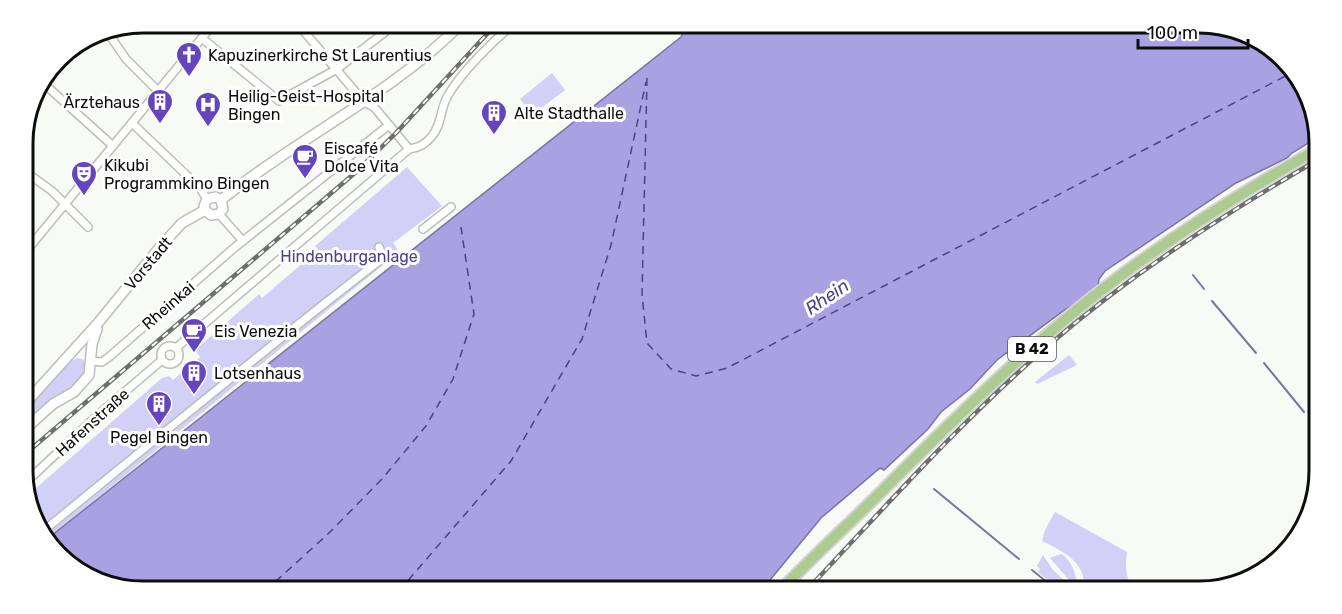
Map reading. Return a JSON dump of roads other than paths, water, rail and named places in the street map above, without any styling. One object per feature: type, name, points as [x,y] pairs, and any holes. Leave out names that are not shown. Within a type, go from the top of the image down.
[{"type":"main road","points":[[221,200],[415,66],[451,33]]},
{"type":"main road","name":"B 42","points":[[789,581],[1008,369],[1107,287],[1212,213],[1309,154]]},
{"type":"main road","points":[[216,196],[221,200],[223,209],[219,214],[211,215],[205,210],[207,199],[216,196]]},
{"type":"main road","name":"Vorstadt","points":[[33,395],[98,323],[182,223],[205,210]]},
{"type":"main road","name":"Vorstadt","points":[[33,422],[53,404],[74,392],[89,375],[92,344],[98,323]]},
{"type":"main road","points":[[68,356],[77,352],[84,353],[91,361]]},
{"type":"street","points":[[33,243],[207,33]]},
{"type":"street","points":[[306,33],[364,102],[374,107],[409,149]]},
{"type":"street","points":[[203,39],[279,101],[337,69],[384,33]]},
{"type":"street","points":[[176,348],[409,149],[424,144],[434,134],[440,122],[444,101],[452,88],[504,33]]},
{"type":"street","points":[[111,38],[126,59],[158,91]]},
{"type":"street","points":[[48,87],[112,146]]},
{"type":"street","points":[[132,123],[200,188],[207,199]]},
{"type":"street","name":"Rheinkai","points":[[91,361],[102,362],[243,241],[389,125]]},
{"type":"street","points":[[33,177],[52,191],[88,227]]},
{"type":"street","points":[[423,229],[451,207]]},
{"type":"street","points":[[219,214],[243,241]]},
{"type":"street","points":[[49,527],[209,395],[383,258],[380,247]]},
{"type":"street","name":"Hafenstraße","points":[[168,346],[176,348],[179,356],[175,363],[169,364],[162,360],[160,355],[162,349],[168,346]]},
{"type":"street","name":"Hafenstraße","points":[[33,475],[100,413],[162,360]]},
{"type":"water","name":"Rhein","points":[[683,33],[1199,33],[1221,35],[1254,48],[1277,65],[1286,76],[1301,101],[1309,143],[1287,158],[1236,183],[1105,271],[1099,279],[1098,286],[997,360],[970,389],[941,412],[928,429],[884,470],[880,468],[821,518],[769,581],[135,581],[101,573],[88,566],[65,549],[56,538],[53,534],[681,37]]},
{"type":"waterway","points":[[1193,275],[1204,289]]},
{"type":"waterway","points":[[1212,301],[1256,353]]},
{"type":"waterway","points":[[1264,363],[1304,412]]},
{"type":"waterway","points":[[934,489],[1019,559]]},
{"type":"waterway","points":[[1032,570],[1046,581]]},
{"type":"railway","points":[[33,447],[356,172],[396,133],[488,33]]},
{"type":"railway","points":[[815,581],[985,403],[1049,345],[1146,269],[1249,201],[1309,165]]},
{"type":"place","name":"Kapuzinerkirche St Laurentius","points":[[189,78]]},
{"type":"place","name":"Ärztehaus","points":[[160,125]]},
{"type":"place","name":"Heilig-Geist-Hospital Bingen","points":[[208,128]]},
{"type":"place","name":"Alte Stadthalle","points":[[494,136]]},
{"type":"place","name":"Eiscafé Dolce Vita","points":[[305,180]]},
{"type":"place","name":"Kikubi Programmkino Bingen","points":[[84,197]]},
{"type":"place","name":"Eis Venezia","points":[[194,354]]},
{"type":"place","name":"Lotsenhaus","points":[[194,396]]},
{"type":"place","name":"Pegel Bingen","points":[[159,427]]},
{"type":"park label","name":"Hindenburganlage","points":[[349,256]]}]
